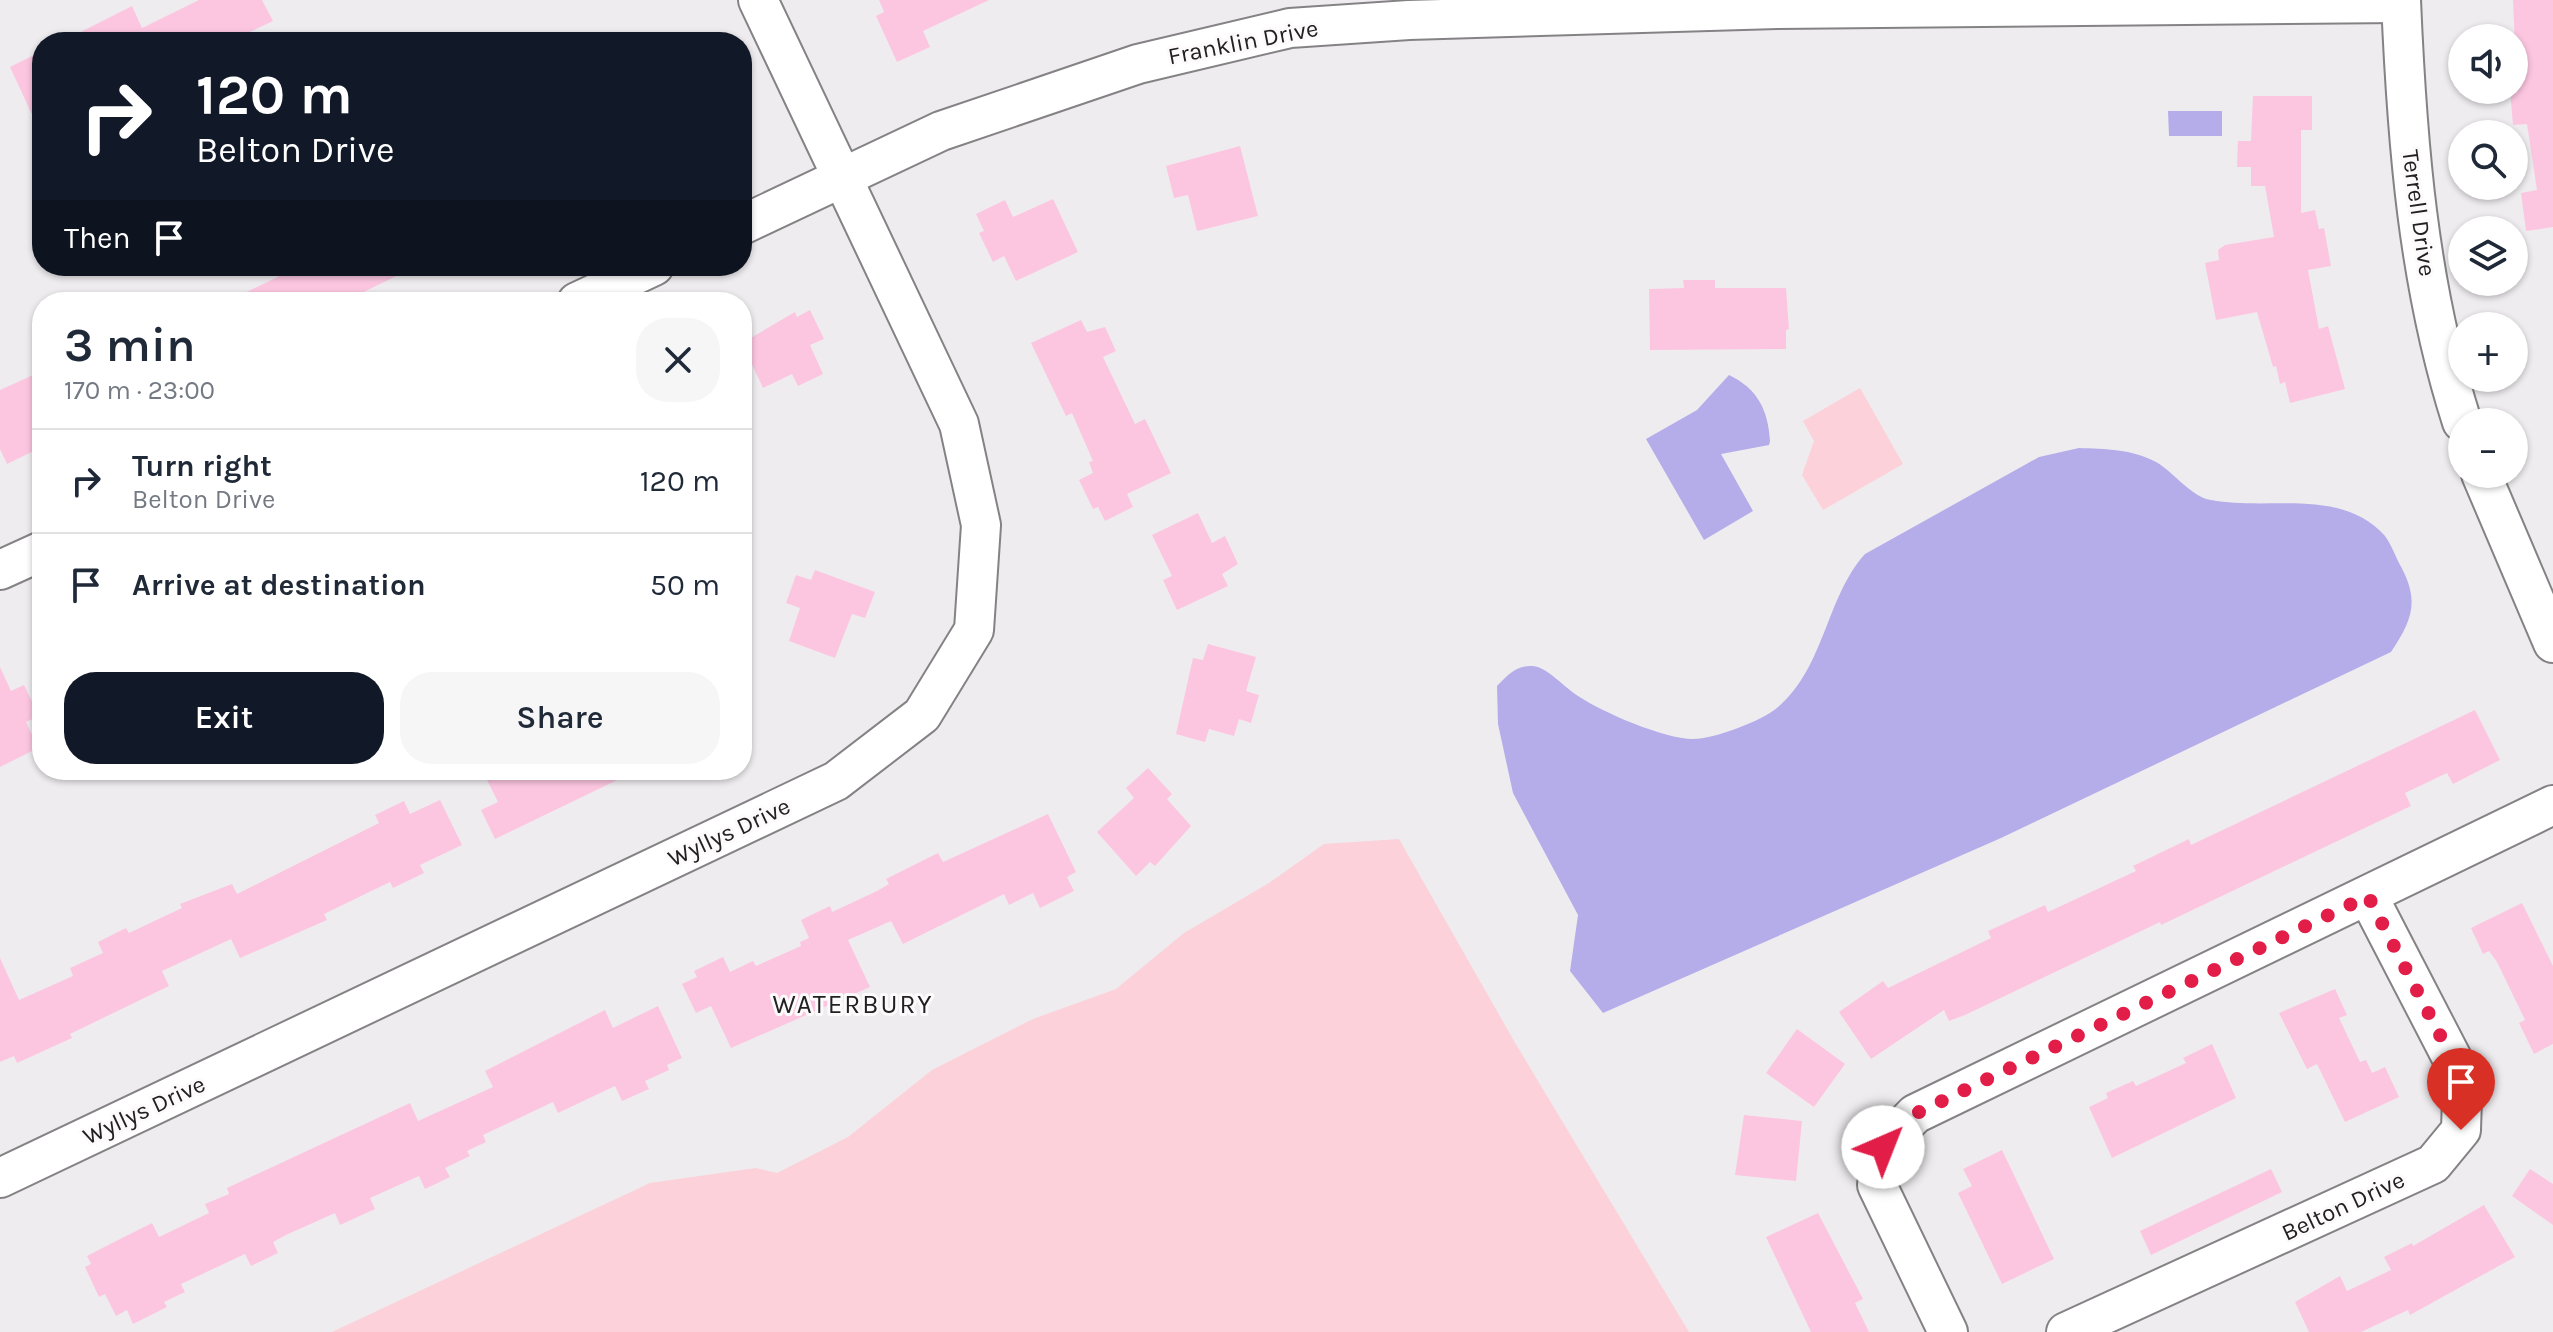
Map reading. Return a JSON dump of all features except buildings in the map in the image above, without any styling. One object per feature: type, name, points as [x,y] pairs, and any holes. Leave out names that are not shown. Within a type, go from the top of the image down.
[{"type":"street","name":"Wyllys Drive","points":[[0,1178],[836,781],[922,715],[974,630],[981,525],[959,424],[758,0]]},
{"type":"street","name":"Franklin Drive","points":[[752,220],[941,131],[1138,64],[1290,28],[1777,4],[2401,2]]},
{"type":"street","name":"Terrell Drive","points":[[2401,2],[2414,201],[2437,324],[2458,408]]},
{"type":"street","points":[[598,292],[633,276]]},
{"type":"street","points":[[2487,488],[2553,643]]},
{"type":"street","points":[[0,570],[32,556]]},
{"type":"street","points":[[1948,1332],[1877,1185],[1883,1147],[1915,1114],[2553,805]]},
{"type":"street","name":"Belton Drive","points":[[2066,1332],[2433,1164],[2461,1130],[2462,1098],[2456,1066],[2368,896]]},
{"type":"shaded area","points":[[2168,111],[2222,111],[2222,136],[2169,136]]},
{"type":"shaded area","points":[[1729,375],[1747,387],[1760,402],[1770,441],[1769,445],[1721,454],[1753,511],[1704,540],[1646,439],[1697,410]]},
{"type":"shaded area","points":[[1860,388],[1903,464],[1823,510],[1802,475],[1814,441],[1803,421]]},
{"type":"shaded area","points":[[2079,448],[2138,454],[2163,466],[2196,494],[2211,500],[2326,506],[2348,511],[2367,521],[2387,539],[2410,588],[2409,619],[2399,640],[2391,652],[2001,838],[1603,1013],[1570,971],[1578,915],[1513,793],[1498,724],[1497,686],[1517,669],[1533,666],[1544,670],[1578,696],[1602,709],[1666,735],[1702,738],[1750,723],[1778,707],[1794,691],[1816,652],[1842,590],[1865,554],[2039,457]]},
{"type":"shaded area","points":[[1399,839],[1514,1041],[1689,1332],[332,1332],[650,1183],[756,1168],[777,1173],[848,1137],[932,1070],[1033,1019],[1116,989],[1184,933],[1269,883],[1324,844]]},
{"type":"district","name":"WATERBURY","points":[[853,1004]]},
{"type":"route","points":[[1883,1147],[1915,1114],[2368,896],[2456,1066],[2462,1098],[2461,1130]]}]
